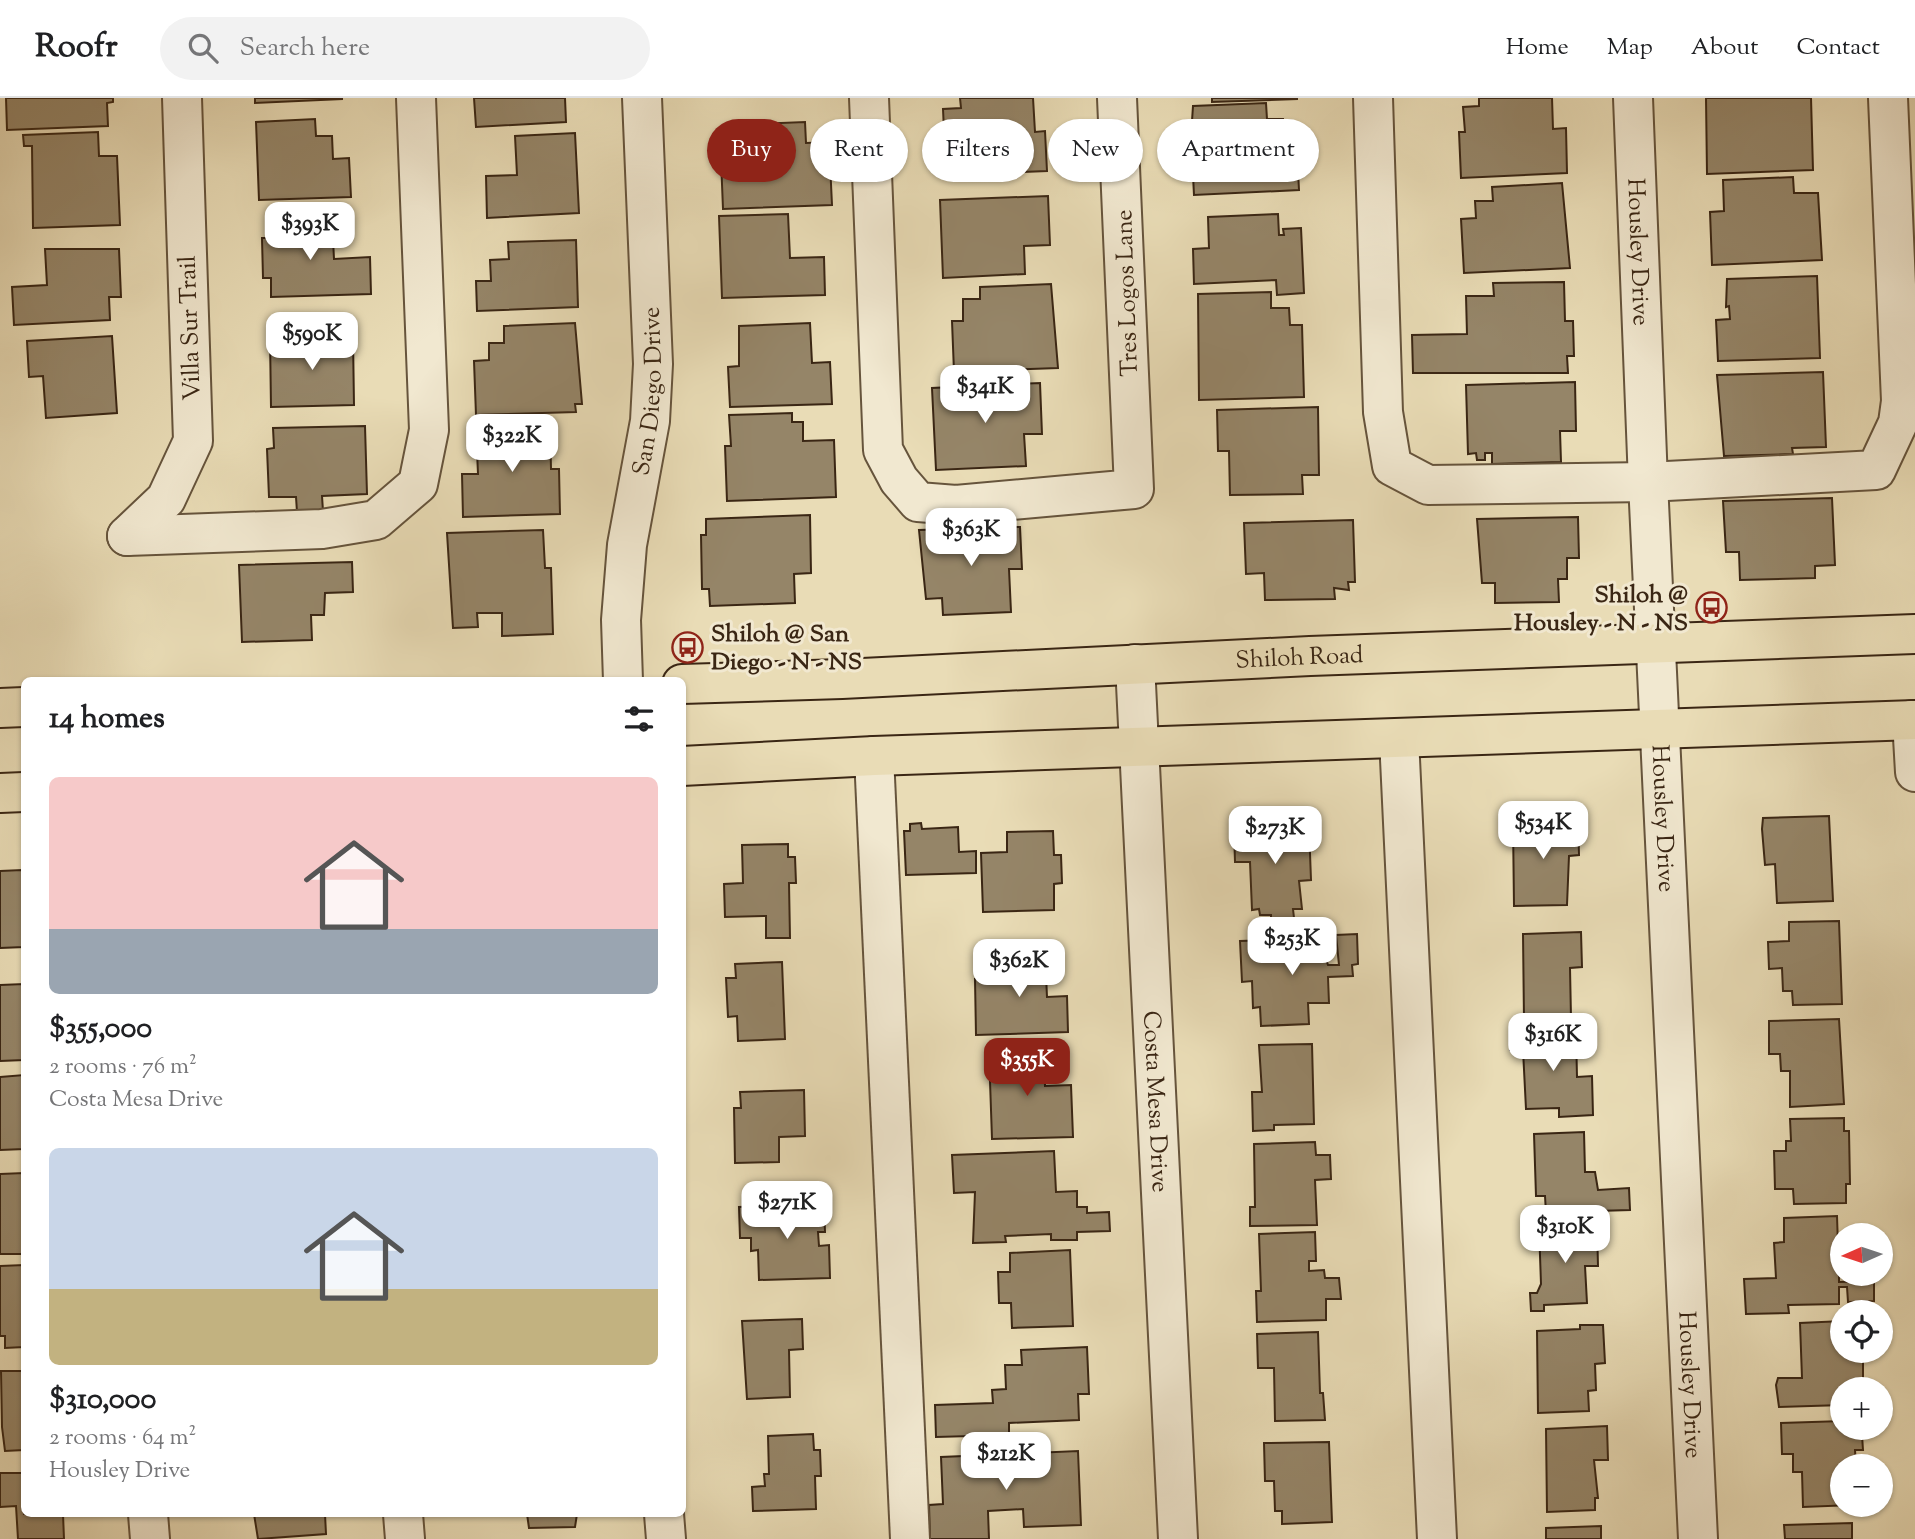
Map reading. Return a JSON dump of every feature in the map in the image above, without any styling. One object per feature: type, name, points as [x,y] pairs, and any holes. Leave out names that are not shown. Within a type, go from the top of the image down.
[{"type":"main road","name":"Shiloh Road","points":[[686,684],[1915,634]]},
{"type":"main road","points":[[0,708],[21,707]]},
{"type":"main road","points":[[686,766],[874,756],[1914,720]]},
{"type":"main road","points":[[0,793],[21,792]]},
{"type":"street","name":"Villa Sur Trail","points":[[182,98],[193,441],[166,499],[127,536],[322,529],[376,520],[418,484],[429,430],[416,98]]},
{"type":"street","name":"San Diego Drive","points":[[623,677],[621,620],[627,545],[650,421],[653,364],[642,98]]},
{"type":"street","name":"Tres Logos Lane","points":[[869,98],[883,450],[898,480],[918,502],[956,505],[1134,489],[1117,98]]},
{"type":"street","points":[[1373,98],[1383,412],[1392,466],[1428,485],[1648,482],[1876,470],[1898,423],[1900,401],[1888,98]]},
{"type":"street","name":"Housley Drive","points":[[1633,98],[1648,482],[1698,1539]]},
{"type":"street","name":"Costa Mesa Drive","points":[[1135,664],[1178,1539]]},
{"type":"street","points":[[1914,720],[1915,772]]},
{"type":"street","points":[[1399,738],[1437,1539]]},
{"type":"street","points":[[874,756],[910,1539]]},
{"type":"street","points":[[148,1517],[150,1539]]},
{"type":"street","points":[[403,1517],[405,1539]]},
{"type":"street","points":[[664,1517],[666,1539]]},
{"type":"building","points":[[6,98],[113,98],[113,102],[107,103],[108,126],[7,130]]},
{"type":"building","points":[[255,98],[342,98],[342,99],[255,103]]},
{"type":"building","points":[[474,98],[565,98],[566,122],[476,127]]},
{"type":"building","points":[[960,98],[1033,98],[1035,132],[1045,131],[1047,171],[1034,172],[1034,119],[943,119],[943,109],[961,108]]},
{"type":"building","points":[[1212,98],[1297,98],[1297,99],[1212,102]]},
{"type":"building","points":[[1479,98],[1552,98],[1553,129],[1566,128],[1567,173],[1461,178],[1459,132],[1465,132],[1463,107],[1479,106]]},
{"type":"building","points":[[1706,98],[1811,98],[1813,170],[1707,174]]},
{"type":"building","points":[[1266,103],[1267,119],[1192,119],[1193,106]]},
{"type":"building","points":[[315,119],[316,136],[332,136],[333,159],[349,158],[351,197],[259,200],[256,122]]},
{"type":"building","points":[[796,122],[805,122],[806,143],[810,143],[810,182],[831,182],[832,205],[723,209],[722,182],[796,182]]},
{"type":"building","points":[[98,132],[99,156],[117,156],[120,225],[33,228],[32,146],[24,146],[23,135]]},
{"type":"building","points":[[575,133],[579,213],[487,218],[486,176],[517,175],[515,136]]},
{"type":"building","points":[[1793,177],[1794,193],[1818,193],[1822,260],[1712,265],[1710,212],[1724,211],[1723,180]]},
{"type":"building","points":[[1193,182],[1299,182],[1299,190],[1194,195]]},
{"type":"building","points":[[1562,183],[1570,268],[1464,273],[1461,219],[1476,218],[1475,201],[1493,201],[1492,187]]},
{"type":"building","points":[[1048,196],[1050,245],[1024,246],[1025,274],[943,278],[940,200]]},
{"type":"building","points":[[788,214],[790,258],[824,257],[825,295],[722,298],[719,216]]},
{"type":"building","points":[[1278,214],[1279,235],[1284,235],[1283,229],[1301,228],[1304,293],[1277,295],[1276,280],[1194,284],[1193,249],[1209,248],[1208,217]]},
{"type":"building","points":[[332,219],[334,259],[370,257],[371,294],[271,297],[271,278],[263,278],[262,238],[268,238],[268,221]]},
{"type":"building","points":[[576,240],[578,307],[477,311],[476,281],[491,281],[490,260],[509,259],[508,242]]},
{"type":"building","points":[[45,249],[119,249],[121,297],[109,297],[110,320],[14,325],[12,287],[47,285]]},
{"type":"building","points":[[1817,276],[1820,358],[1718,361],[1716,320],[1730,319],[1729,306],[1726,307],[1727,279]]},
{"type":"building","points":[[1564,282],[1565,321],[1573,321],[1574,356],[1567,356],[1568,373],[1413,373],[1412,335],[1467,334],[1466,296],[1494,296],[1493,283]]},
{"type":"building","points":[[1051,284],[1058,368],[954,372],[952,321],[963,321],[963,299],[980,299],[980,287]]},
{"type":"building","points":[[1271,292],[1271,308],[1289,308],[1290,325],[1302,325],[1304,397],[1199,400],[1198,294]]},
{"type":"building","points":[[575,323],[582,404],[575,404],[576,412],[476,415],[474,361],[489,360],[489,343],[504,343],[504,326]]},
{"type":"building","points":[[810,323],[812,363],[830,362],[832,404],[730,407],[728,367],[739,366],[739,326]]},
{"type":"building","points":[[112,336],[117,413],[46,418],[43,376],[29,377],[27,341]]},
{"type":"building","points":[[270,337],[353,338],[354,405],[271,407]]},
{"type":"building","points":[[1823,372],[1826,447],[1792,448],[1793,454],[1724,456],[1717,375]]},
{"type":"building","points":[[1575,382],[1576,431],[1560,431],[1561,462],[1492,464],[1492,453],[1485,453],[1485,460],[1477,460],[1476,453],[1468,454],[1466,385]]},
{"type":"building","points":[[1040,383],[1042,434],[1024,434],[1026,466],[936,470],[932,388]]},
{"type":"building","points":[[1318,407],[1319,475],[1302,475],[1303,494],[1230,495],[1229,451],[1218,451],[1217,410]]},
{"type":"building","points":[[792,413],[792,422],[803,422],[803,441],[834,440],[836,497],[727,501],[725,446],[731,446],[729,415]]},
{"type":"building","points":[[365,426],[367,494],[322,496],[323,511],[297,512],[296,497],[269,497],[267,449],[274,448],[273,428]]},
{"type":"building","points":[[550,426],[551,469],[559,469],[560,514],[463,517],[462,474],[478,474],[476,428]]},
{"type":"building","points":[[1832,498],[1835,565],[1815,566],[1815,578],[1740,580],[1739,552],[1726,552],[1723,501]]},
{"type":"building","points":[[810,515],[811,573],[794,574],[795,603],[710,606],[709,589],[702,589],[701,535],[706,535],[706,519]]},
{"type":"building","points":[[1578,517],[1579,558],[1567,558],[1567,579],[1558,579],[1559,602],[1495,603],[1495,583],[1482,583],[1477,519]]},
{"type":"building","points":[[1353,520],[1355,582],[1348,582],[1349,590],[1334,588],[1335,599],[1265,600],[1264,573],[1246,574],[1244,523]]},
{"type":"building","points":[[1020,527],[1022,569],[1009,569],[1011,612],[943,615],[942,598],[926,599],[919,530]]},
{"type":"building","points":[[543,530],[545,568],[551,568],[553,634],[502,636],[502,613],[477,613],[478,627],[453,628],[447,533]]},
{"type":"building","points":[[352,562],[353,592],[325,593],[324,615],[311,615],[312,640],[242,642],[239,565]]},
{"type":"building","points":[[1829,816],[1833,901],[1777,903],[1775,864],[1765,865],[1763,818]]},
{"type":"building","points":[[1578,819],[1579,855],[1569,856],[1567,905],[1514,906],[1513,823]]},
{"type":"building","points":[[921,823],[922,829],[958,827],[959,852],[976,851],[976,873],[906,875],[904,831],[910,831],[910,824]]},
{"type":"building","points":[[1295,824],[1295,828],[1309,827],[1311,880],[1299,881],[1302,909],[1293,909],[1294,918],[1271,920],[1271,915],[1260,915],[1259,909],[1252,910],[1250,862],[1235,862],[1234,827]]},
{"type":"building","points":[[1053,831],[1054,855],[1061,855],[1062,883],[1054,884],[1054,910],[983,912],[981,853],[1007,852],[1007,832]]},
{"type":"building","points":[[788,844],[788,857],[795,857],[796,883],[789,883],[790,938],[766,938],[766,916],[725,917],[724,884],[743,883],[742,845]]},
{"type":"building","points":[[21,870],[21,947],[0,948],[0,871]]},
{"type":"building","points":[[1839,921],[1842,1004],[1793,1005],[1792,991],[1783,991],[1782,968],[1769,969],[1768,942],[1789,941],[1789,922]]},
{"type":"building","points":[[1581,932],[1582,967],[1570,968],[1571,1018],[1524,1020],[1523,934]]},
{"type":"building","points":[[1357,934],[1358,964],[1352,965],[1353,976],[1328,977],[1329,1003],[1308,1003],[1309,1024],[1261,1026],[1260,1007],[1253,1008],[1252,981],[1242,982],[1240,941],[1306,939],[1306,954],[1324,953],[1328,965],[1339,965],[1336,935]]},
{"type":"building","points":[[1045,952],[1047,997],[1067,996],[1068,1032],[976,1035],[975,979],[997,978],[997,954]]},
{"type":"building","points":[[782,962],[785,1039],[738,1041],[737,1016],[728,1017],[726,978],[736,978],[735,964]]},
{"type":"building","points":[[21,984],[21,1060],[0,1061],[0,985]]},
{"type":"building","points":[[1839,1019],[1844,1104],[1790,1107],[1790,1071],[1781,1071],[1780,1054],[1769,1054],[1769,1021]]},
{"type":"building","points":[[1518,1025],[1530,1025],[1530,1034],[1576,1032],[1577,1077],[1592,1076],[1593,1115],[1559,1117],[1559,1108],[1526,1109],[1523,1050],[1510,1050],[1510,1036],[1518,1036]]},
{"type":"building","points":[[1312,1044],[1314,1124],[1274,1125],[1274,1130],[1253,1131],[1252,1092],[1262,1092],[1259,1045]]},
{"type":"building","points":[[1044,1050],[1045,1086],[1071,1085],[1073,1137],[992,1139],[989,1052]]},
{"type":"building","points":[[21,1075],[21,1149],[0,1150],[0,1077]]},
{"type":"building","points":[[804,1090],[805,1136],[779,1137],[779,1162],[735,1163],[734,1108],[741,1108],[740,1092]]},
{"type":"building","points":[[1844,1118],[1844,1131],[1849,1131],[1850,1184],[1846,1184],[1846,1203],[1794,1204],[1793,1189],[1775,1189],[1774,1151],[1786,1151],[1786,1141],[1791,1141],[1790,1119]]},
{"type":"building","points":[[1584,1132],[1585,1172],[1595,1172],[1598,1190],[1629,1188],[1630,1210],[1597,1211],[1597,1216],[1573,1217],[1573,1212],[1546,1213],[1545,1196],[1536,1196],[1534,1134]]},
{"type":"building","points":[[1315,1142],[1316,1155],[1330,1155],[1331,1179],[1315,1180],[1317,1225],[1250,1226],[1250,1207],[1255,1207],[1254,1144]]},
{"type":"building","points":[[1054,1151],[1056,1192],[1077,1191],[1077,1207],[1087,1207],[1087,1213],[1109,1212],[1110,1231],[1077,1232],[1077,1240],[1051,1240],[1051,1234],[1005,1236],[1006,1242],[973,1243],[975,1192],[954,1193],[952,1155]]},
{"type":"building","points":[[21,1173],[21,1254],[0,1254],[0,1174]]},
{"type":"building","points":[[824,1204],[825,1232],[818,1232],[819,1246],[829,1245],[830,1278],[759,1280],[758,1250],[751,1251],[751,1238],[740,1238],[739,1207]]},
{"type":"building","points":[[1837,1216],[1837,1223],[1830,1223],[1830,1286],[1874,1286],[1874,1300],[1848,1300],[1847,1287],[1839,1287],[1839,1300],[1830,1300],[1830,1304],[1788,1305],[1789,1313],[1746,1314],[1744,1279],[1776,1278],[1774,1243],[1784,1242],[1784,1218]]},
{"type":"building","points":[[1597,1226],[1598,1266],[1585,1266],[1587,1303],[1544,1305],[1544,1311],[1531,1311],[1530,1293],[1537,1293],[1541,1284],[1539,1227]]},
{"type":"building","points":[[1315,1232],[1316,1261],[1309,1261],[1309,1271],[1324,1270],[1325,1278],[1339,1278],[1341,1299],[1326,1299],[1326,1320],[1257,1322],[1256,1291],[1261,1291],[1259,1234]]},
{"type":"building","points":[[1070,1250],[1073,1326],[1012,1328],[1011,1303],[999,1303],[998,1272],[1010,1272],[1010,1253]]},
{"type":"building","points":[[21,1265],[21,1347],[5,1348],[5,1336],[0,1336],[0,1266]]},
{"type":"building","points":[[802,1319],[803,1349],[789,1350],[790,1397],[747,1399],[742,1321]]},
{"type":"building","points":[[1830,1322],[1830,1363],[1863,1363],[1863,1377],[1830,1377],[1830,1405],[1779,1407],[1776,1385],[1778,1378],[1802,1378],[1800,1323]]},
{"type":"building","points":[[1580,1325],[1603,1325],[1605,1363],[1595,1364],[1596,1390],[1588,1391],[1589,1411],[1538,1413],[1537,1331],[1580,1329]]},
{"type":"building","points":[[1318,1332],[1320,1393],[1323,1393],[1325,1420],[1275,1421],[1274,1368],[1258,1368],[1257,1334]]},
{"type":"building","points":[[1087,1347],[1089,1394],[1078,1394],[1079,1420],[1009,1423],[1009,1441],[970,1443],[971,1436],[936,1437],[935,1405],[993,1403],[992,1390],[1006,1389],[1005,1365],[1022,1365],[1021,1350]]},
{"type":"building","points":[[1,1371],[21,1371],[21,1450],[5,1451]]},
{"type":"building","points":[[1830,1421],[1830,1440],[1862,1440],[1863,1450],[1855,1450],[1855,1454],[1830,1454],[1830,1506],[1803,1507],[1802,1472],[1793,1472],[1793,1454],[1782,1454],[1781,1423]]},
{"type":"building","points":[[1607,1426],[1608,1460],[1594,1460],[1598,1498],[1595,1498],[1595,1510],[1547,1512],[1546,1429]]},
{"type":"building","points":[[813,1434],[814,1450],[820,1450],[821,1476],[815,1476],[816,1509],[753,1511],[752,1487],[765,1486],[764,1474],[769,1474],[768,1436]]},
{"type":"building","points":[[1329,1442],[1332,1522],[1282,1524],[1282,1511],[1275,1511],[1274,1481],[1265,1481],[1264,1443]]},
{"type":"building","points":[[1078,1451],[1081,1525],[1024,1527],[1023,1509],[988,1511],[989,1539],[930,1539],[929,1505],[943,1504],[941,1457]]},
{"type":"building","points":[[0,1473],[21,1473],[21,1517],[63,1517],[64,1539],[18,1539],[16,1506],[0,1507]]},
{"type":"building","points":[[254,1517],[325,1517],[326,1534],[258,1539]]},
{"type":"building","points":[[527,1517],[577,1517],[575,1527],[529,1528]]},
{"type":"building","points":[[1852,1523],[1852,1539],[1785,1539],[1784,1525]]},
{"type":"building","points":[[1601,1526],[1601,1539],[1546,1539],[1546,1528]]},
{"type":"place","name":"Shiloh @ Housley - N - NS","points":[[1711,608]]},
{"type":"place","name":"Shiloh @ San Diego - N - NS","points":[[688,647]]}]
